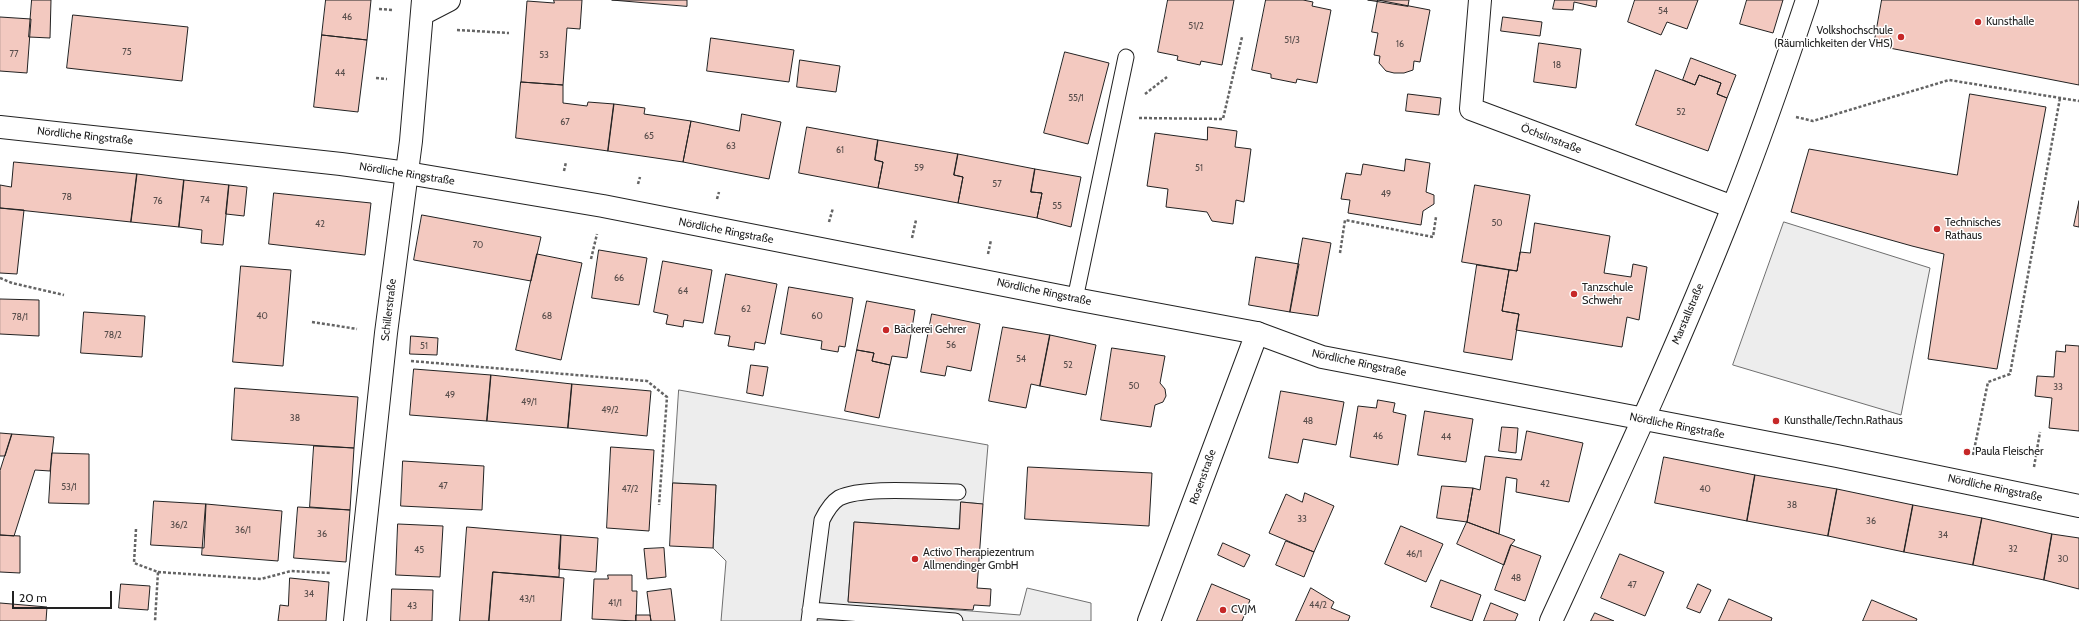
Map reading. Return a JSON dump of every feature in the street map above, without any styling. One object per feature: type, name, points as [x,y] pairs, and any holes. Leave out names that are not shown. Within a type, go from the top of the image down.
[{"type":"street","points":[[422,14],[449,0]]},
{"type":"street","name":"Öchslinstraße","points":[[1480,0],[1471,109],[1733,207]]},
{"type":"street","name":"Marstallstraße","points":[[1552,621],[1643,420],[1733,207],[1770,110],[1807,0]]},
{"type":"street","name":"Schillerstraße","points":[[355,621],[386,333],[407,173],[422,14]]},
{"type":"street","name":"Nördliche Ringstraße","points":[[0,127],[407,173],[603,206],[1075,299],[1257,333],[1322,357],[2079,506]]},
{"type":"street","name":"Rosenstraße","points":[[1149,621],[1257,333]]},
{"type":"lane","points":[[1075,299],[1126,57]]},
{"type":"lane","points":[[955,621],[810,615],[822,520],[828,509],[838,499],[859,492],[958,492]]},
{"type":"path","points":[[422,14],[509,34]]},
{"type":"path","points":[[1113,118],[1223,119],[1242,37]]},
{"type":"path","points":[[1770,110],[1813,121],[1949,80],[2079,101]]},
{"type":"path","points":[[1967,483],[1988,382],[2010,374],[2060,98]]},
{"type":"path","points":[[1340,253],[1345,220],[1433,236],[1436,217]]},
{"type":"path","points":[[0,278],[12,283],[64,295]]},
{"type":"path","points":[[312,322],[386,333]]},
{"type":"path","points":[[383,359],[647,381],[667,397],[659,505]]},
{"type":"path","points":[[2030,496],[2040,432]]},
{"type":"path","points":[[136,529],[134,563],[158,572],[261,579],[291,571],[360,575]]},
{"type":"path","points":[[155,621],[158,572]]},
{"type":"shaded area","points":[[1784,222],[1930,268],[1901,415],[1733,365]]},
{"type":"shaded area","points":[[679,390],[988,445],[983,504],[961,502],[959,529],[854,522],[848,601],[1020,615],[1027,588],[1091,603],[1091,621],[721,621],[726,561],[713,548],[716,485],[673,483]]},
{"type":"building","points":[[32,0],[51,0],[50,38],[29,37]]},
{"type":"building","points":[[326,0],[371,0],[367,40],[322,35]]},
{"type":"building","points":[[554,0],[582,0],[580,29],[567,28],[563,85],[521,82],[527,1],[554,3]]},
{"type":"building","points":[[612,0],[687,0],[687,6]]},
{"type":"building","points":[[1168,0],[1234,0],[1222,65],[1201,61],[1200,65],[1177,60],[1178,56],[1158,52]]},
{"type":"building","points":[[1266,0],[1303,0],[1313,2],[1312,6],[1331,10],[1317,83],[1297,79],[1296,83],[1271,78],[1271,74],[1252,70]]},
{"type":"building","points":[[1368,0],[1409,0],[1408,6]]},
{"type":"building","points":[[1378,0],[1430,10],[1420,62],[1414,61],[1413,70],[1404,73],[1386,71],[1379,63],[1380,56],[1374,55],[1378,33],[1372,32]]},
{"type":"building","points":[[1555,0],[1597,0],[1596,7],[1574,2],[1573,10],[1553,9]]},
{"type":"building","points":[[1635,0],[1698,0],[1687,29],[1667,22],[1661,35],[1628,22]]},
{"type":"building","points":[[1747,0],[1783,0],[1773,33],[1740,24]]},
{"type":"building","name":"Kunsthalle","points":[[1882,0],[2079,0],[2079,85],[1874,45]]},
{"type":"building","points":[[73,15],[188,27],[182,81],[67,68]]},
{"type":"building","points":[[0,17],[31,19],[27,73],[0,71]]},
{"type":"building","points":[[1503,17],[1542,22],[1540,36],[1501,31]]},
{"type":"building","points":[[322,35],[367,40],[358,112],[314,107]]},
{"type":"building","points":[[711,38],[794,50],[789,82],[707,71]]},
{"type":"building","points":[[1539,43],[1581,49],[1576,88],[1534,82]]},
{"type":"building","points":[[1065,52],[1109,63],[1088,144],[1044,133]]},
{"type":"building","points":[[1691,58],[1736,75],[1727,98],[1717,94],[1721,83],[1699,75],[1695,85],[1683,80]]},
{"type":"building","points":[[800,60],[840,66],[836,92],[797,87]]},
{"type":"building","points":[[1656,70],[1695,85],[1699,75],[1721,83],[1717,94],[1727,98],[1708,151],[1636,125]]},
{"type":"building","points":[[521,82],[563,85],[563,103],[587,106],[588,102],[614,104],[608,151],[516,138]]},
{"type":"building","points":[[1408,94],[1441,98],[1439,115],[1406,111]]},
{"type":"building","name":"Technisches Rathaus","points":[[1970,94],[2046,107],[1997,369],[1928,359],[1944,254],[1791,212],[1809,149],[1957,175]]},
{"type":"building","points":[[614,104],[645,108],[644,114],[691,121],[683,162],[608,151]]},
{"type":"building","points":[[742,114],[781,122],[769,179],[683,162],[691,121],[739,131]]},
{"type":"building","points":[[807,127],[878,140],[875,160],[883,162],[878,188],[799,173]]},
{"type":"building","points":[[1208,127],[1237,131],[1235,147],[1251,149],[1244,202],[1236,200],[1233,224],[1212,221],[1207,212],[1166,207],[1168,189],[1147,186],[1155,133],[1207,140]]},
{"type":"building","points":[[878,140],[958,154],[954,175],[963,177],[958,203],[878,188],[883,162],[875,160]]},
{"type":"building","points":[[958,154],[1035,169],[1031,192],[1042,193],[1037,218],[958,203],[963,177],[954,175]]},
{"type":"building","points":[[1406,159],[1430,163],[1426,192],[1434,195],[1434,204],[1423,211],[1421,225],[1348,213],[1350,200],[1341,199],[1346,173],[1361,175],[1363,164],[1404,171]]},
{"type":"building","points":[[14,162],[137,174],[131,222],[0,208],[0,185],[11,187]]},
{"type":"building","points":[[1035,169],[1081,177],[1071,227],[1037,218],[1042,193],[1031,192]]},
{"type":"building","points":[[137,174],[184,180],[179,227],[131,222]]},
{"type":"building","points":[[184,180],[229,185],[223,245],[201,243],[202,230],[179,227]]},
{"type":"building","points":[[229,185],[247,187],[244,216],[226,214]]},
{"type":"building","points":[[1475,185],[1530,195],[1517,271],[1462,262]]},
{"type":"building","points":[[274,193],[371,203],[365,255],[269,244]]},
{"type":"building","points":[[2079,201],[2079,227],[2074,226]]},
{"type":"building","points":[[0,208],[24,210],[17,274],[0,273]]},
{"type":"building","points":[[422,215],[541,237],[531,281],[414,260]]},
{"type":"building","name":"Tanzschule Schwehr","points":[[1535,223],[1610,236],[1604,273],[1631,277],[1633,264],[1647,267],[1639,320],[1627,317],[1622,347],[1516,330],[1519,314],[1502,311],[1509,270],[1517,271],[1520,252],[1530,253]]},
{"type":"building","points":[[1303,238],[1331,243],[1318,316],[1290,312]]},
{"type":"building","points":[[599,250],[647,258],[639,305],[592,298]]},
{"type":"building","points":[[537,254],[582,263],[561,360],[516,350]]},
{"type":"building","points":[[1256,257],[1299,264],[1290,312],[1249,305]]},
{"type":"building","points":[[663,261],[712,270],[703,323],[684,320],[683,327],[666,324],[668,315],[654,312]]},
{"type":"building","points":[[1477,265],[1509,270],[1502,311],[1519,314],[1512,360],[1464,352]]},
{"type":"building","points":[[241,266],[291,270],[283,366],[233,362]]},
{"type":"building","points":[[726,274],[777,284],[765,344],[755,342],[754,350],[728,346],[730,336],[715,334]]},
{"type":"building","points":[[789,287],[853,298],[845,347],[839,346],[838,352],[821,349],[822,341],[781,334]]},
{"type":"building","points":[[0,299],[39,300],[39,336],[0,334]]},
{"type":"building","name":"Bäckerei Gehrer","points":[[867,301],[915,310],[907,358],[892,356],[890,365],[872,361],[874,353],[857,350]]},
{"type":"building","points":[[84,312],[145,316],[142,357],[81,353]]},
{"type":"building","points":[[932,314],[980,324],[971,371],[947,366],[945,376],[921,372]]},
{"type":"building","points":[[1003,327],[1050,335],[1040,386],[1031,384],[1026,408],[989,401]]},
{"type":"building","points":[[1050,335],[1096,345],[1086,395],[1040,386]]},
{"type":"building","points":[[411,336],[438,338],[437,355],[410,354]]},
{"type":"building","points":[[2066,345],[2079,346],[2079,431],[2049,428],[2052,398],[2035,396],[2037,376],[2054,377],[2056,351],[2065,352]]},
{"type":"building","points":[[1112,348],[1165,356],[1160,383],[1165,389],[1166,396],[1163,402],[1155,405],[1151,427],[1101,420]]},
{"type":"building","points":[[857,350],[874,353],[872,361],[890,365],[879,418],[845,411]]},
{"type":"building","points":[[751,365],[768,367],[763,396],[747,393]]},
{"type":"building","points":[[414,369],[491,375],[487,421],[410,415]]},
{"type":"building","points":[[491,375],[572,384],[568,428],[487,421]]},
{"type":"building","points":[[572,384],[651,391],[647,436],[568,428]]},
{"type":"building","points":[[235,388],[358,397],[354,448],[232,440]]},
{"type":"building","points":[[1281,391],[1344,402],[1336,445],[1303,439],[1298,463],[1269,458]]},
{"type":"building","points":[[1378,400],[1395,403],[1393,412],[1406,415],[1398,465],[1350,457],[1358,406],[1376,408]]},
{"type":"building","points":[[1425,411],[1473,419],[1466,462],[1418,455]]},
{"type":"building","points":[[1502,427],[1518,428],[1516,453],[1499,451]]},
{"type":"building","points":[[1527,431],[1583,443],[1569,502],[1516,492],[1517,479],[1506,477],[1499,534],[1467,522],[1473,488],[1480,490],[1485,456],[1521,460]]},
{"type":"building","points":[[0,433],[12,434],[5,456],[0,456]]},
{"type":"building","points":[[12,434],[54,437],[50,471],[35,470],[14,536],[0,535],[0,471]]},
{"type":"building","points":[[314,446],[354,448],[350,510],[310,507]]},
{"type":"building","points":[[611,447],[654,450],[649,531],[607,528]]},
{"type":"building","points":[[52,453],[89,454],[89,504],[49,503]]},
{"type":"building","points":[[1664,457],[1755,475],[1747,521],[1655,503]]},
{"type":"building","points":[[403,461],[484,466],[482,510],[401,506]]},
{"type":"building","points":[[1028,467],[1152,473],[1149,526],[1025,519]]},
{"type":"building","points":[[1755,475],[1837,489],[1828,536],[1747,521]]},
{"type":"building","points":[[673,483],[716,485],[713,548],[670,546]]},
{"type":"building","points":[[1442,486],[1473,488],[1467,522],[1437,518]]},
{"type":"building","points":[[1837,489],[1913,505],[1904,552],[1828,536]]},
{"type":"building","points":[[1305,493],[1334,506],[1314,552],[1269,533],[1286,494],[1302,502]]},
{"type":"building","points":[[154,501],[206,504],[204,548],[151,545]]},
{"type":"building","name":"Activo Therapiezentrum Allmendinger GmbH","points":[[961,502],[983,504],[977,588],[991,589],[990,606],[974,605],[973,610],[848,602],[854,522],[959,529]]},
{"type":"building","points":[[206,504],[282,511],[278,561],[202,555]]},
{"type":"building","points":[[1913,505],[1982,518],[1973,565],[1904,552]]},
{"type":"building","points":[[298,507],[350,510],[346,562],[294,558]]},
{"type":"building","points":[[1982,518],[2052,534],[2044,580],[1973,565]]},
{"type":"building","points":[[1467,522],[1515,540],[1511,545],[1504,565],[1457,544]]},
{"type":"building","points":[[398,524],[443,526],[440,577],[396,575]]},
{"type":"building","points":[[1401,526],[1443,544],[1426,582],[1385,564]]},
{"type":"building","points":[[467,527],[561,535],[559,577],[493,572],[489,621],[460,621]]},
{"type":"building","points":[[2052,534],[2079,538],[2079,589],[2044,580]]},
{"type":"building","points":[[0,535],[20,536],[20,573],[0,572]]},
{"type":"building","points":[[561,535],[598,538],[596,572],[559,569]]},
{"type":"building","points":[[1286,541],[1314,552],[1304,577],[1276,565]]},
{"type":"building","points":[[1223,543],[1250,555],[1244,567],[1218,555]]},
{"type":"building","points":[[1511,545],[1541,556],[1525,601],[1495,590]]},
{"type":"building","points":[[664,548],[666,577],[647,579],[644,549]]},
{"type":"building","points":[[1620,554],[1664,572],[1645,616],[1601,598]]},
{"type":"building","points":[[493,572],[564,578],[561,621],[489,621]]},
{"type":"building","points":[[608,575],[632,575],[632,591],[637,591],[636,621],[592,619],[594,579],[608,579]]},
{"type":"building","points":[[290,578],[329,582],[326,621],[278,621],[280,605],[288,606]]},
{"type":"building","points":[[1441,580],[1481,595],[1472,621],[1431,607]]},
{"type":"building","points":[[121,584],[150,586],[148,610],[119,608]]},
{"type":"building","name":"CVJM","points":[[1212,584],[1250,600],[1242,621],[1197,621]]},
{"type":"building","points":[[1698,584],[1711,590],[1700,613],[1687,608]]},
{"type":"building","points":[[1311,588],[1334,602],[1331,608],[1350,616],[1348,621],[1296,621]]},
{"type":"building","points":[[392,589],[433,590],[432,621],[391,621]]},
{"type":"building","points":[[671,589],[675,621],[651,621],[647,592]]},
{"type":"building","points":[[1729,599],[1772,618],[1771,621],[1719,621]]},
{"type":"building","points":[[1872,600],[1917,619],[1916,621],[1863,621]]},
{"type":"building","points":[[0,603],[47,607],[46,621],[0,621]]},
{"type":"building","points":[[1491,603],[1518,614],[1515,621],[1484,621]]},
{"type":"building","points":[[1595,613],[1614,621],[1591,621]]},
{"type":"building","points":[[636,615],[650,615],[651,621],[636,621]]},
{"type":"place","name":"Kunsthalle","points":[[1978,22]]},
{"type":"place","name":"Volkshochschule (Räumlichkeiten der VHS)","points":[[1901,37]]},
{"type":"place","name":"Technisches Rathaus","points":[[1937,229]]},
{"type":"place","name":"Tanzschule Schwehr","points":[[1574,294]]},
{"type":"place","name":"Bäckerei Gehrer","points":[[886,330]]},
{"type":"place","name":"Kunsthalle/Techn.Rathaus","points":[[1776,421]]},
{"type":"place","name":"Paula Fleischer","points":[[1967,452]]},
{"type":"place","name":"Activo Therapiezentrum Allmendinger GmbH","points":[[915,559]]},
{"type":"place","name":"CVJM","points":[[1223,610]]}]
